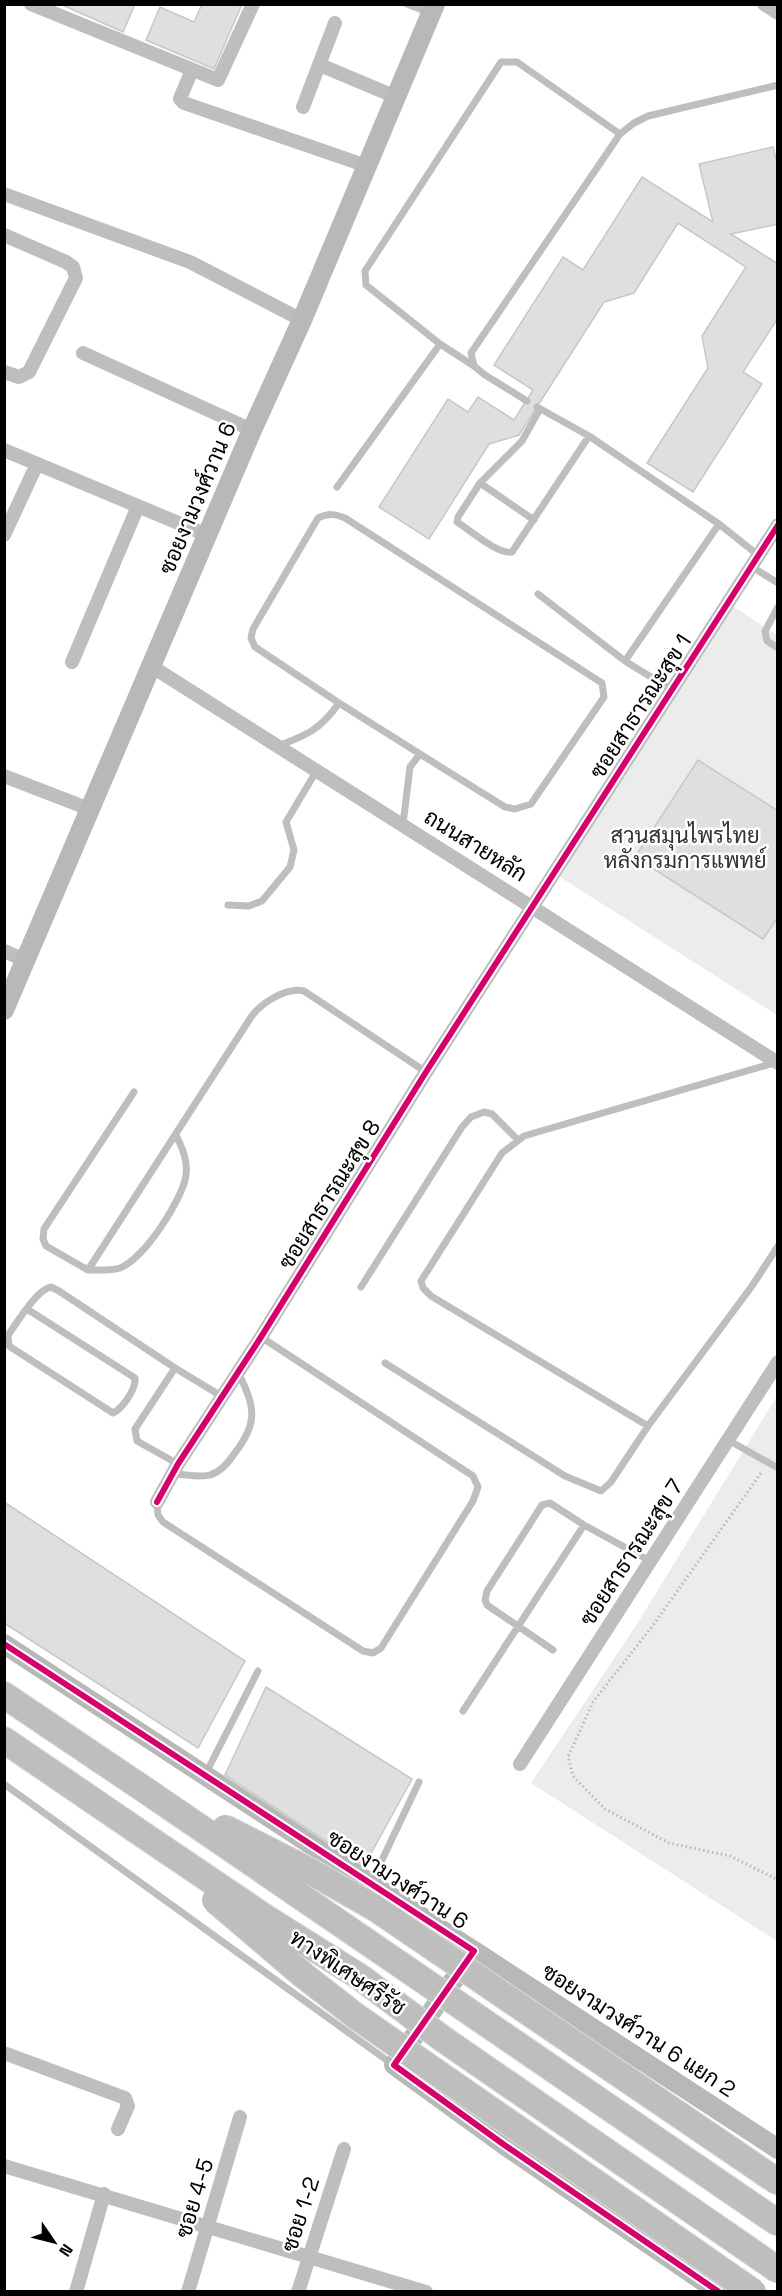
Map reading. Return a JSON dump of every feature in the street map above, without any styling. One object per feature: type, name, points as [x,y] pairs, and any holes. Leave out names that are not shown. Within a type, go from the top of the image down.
[{"type":"highway","name":"ทางพิเศษศรีรัช","points":[[4,1695],[777,2223]]},
{"type":"highway","name":"ทางพิเศษศรีรัช","points":[[4,1740],[263,1916],[360,1977],[443,2039],[777,2270]]},
{"type":"highway","points":[[151,1794],[238,1834],[375,1908],[777,2182]]},
{"type":"highway","points":[[136,1830],[303,1975],[357,2017],[753,2292]]},
{"type":"street","points":[[32,4],[218,80],[254,4]]},
{"type":"street","points":[[764,4],[777,13]]},
{"type":"street","name":"ซอยงามวงศ์วาน 6","points":[[4,1010],[92,810],[252,430],[302,320],[433,9]]},
{"type":"street","points":[[303,107],[335,23]]},
{"type":"street","points":[[320,65],[396,97]]},
{"type":"street","points":[[192,70],[180,99],[184,103],[367,166]]},
{"type":"street","points":[[4,194],[190,262],[302,320]]},
{"type":"street","points":[[4,235],[66,262],[73,267],[76,278],[29,372],[19,377],[4,372]]},
{"type":"street","points":[[82,353],[252,430]]},
{"type":"street","points":[[4,450],[207,536]]},
{"type":"street","points":[[4,535],[37,464]]},
{"type":"street","points":[[72,662],[138,506]]},
{"type":"street","name":"ซอยสาธารณะสุข 1","points":[[533,906],[777,525]]},
{"type":"street","name":"ถนนสายหลัก","points":[[151,666],[777,1062]]},
{"type":"street","points":[[4,776],[92,810]]},
{"type":"street","name":"ซอยสาธารณะสุข 8","points":[[157,1502],[175,1469],[238,1374],[426,1072],[533,906]]},
{"type":"street","points":[[4,951],[27,961]]},
{"type":"street","name":"ซอยสาธารณะสุข 7","points":[[520,1764],[777,1362]]},
{"type":"street","name":"ซอยงามวงศ์วาน 6","points":[[4,1644],[474,1951],[394,2065]]},
{"type":"street","name":"ซอยงามวงศ์วาน 6 แยก 2","points":[[474,1951],[777,2149]]},
{"type":"street","points":[[4,2053],[125,2098],[128,2106],[118,2129]]},
{"type":"street","points":[[394,2065],[503,2144],[719,2292]]},
{"type":"street","name":"ซอย 4-5","points":[[188,2292],[240,2116]]},
{"type":"street","name":"ซอย 1-2","points":[[298,2292],[308,2255],[344,2150]]},
{"type":"street","points":[[4,2166],[426,2292]]},
{"type":"street","points":[[76,2292],[104,2194]]},
{"type":"lane","points":[[407,4],[433,9]]},
{"type":"lane","points":[[527,400],[440,344],[366,285],[365,271],[501,62],[517,62],[620,134]]},
{"type":"lane","points":[[474,366],[471,353],[620,134],[648,116],[777,85]]},
{"type":"lane","points":[[337,487],[440,344]]},
{"type":"lane","points":[[589,436],[512,552],[506,554],[457,522],[480,483],[522,441],[539,408],[589,436],[719,524],[777,583]]},
{"type":"lane","points":[[480,483],[534,520]]},
{"type":"lane","points":[[326,514],[345,518],[602,683],[604,697],[531,804],[524,807],[515,809],[505,807],[420,754],[255,647],[251,638],[253,629],[318,518],[326,514]]},
{"type":"lane","points":[[625,661],[719,524]]},
{"type":"lane","points":[[538,594],[625,661],[672,690]]},
{"type":"lane","points":[[777,607],[765,631],[767,641],[777,648]]},
{"type":"lane","points":[[278,746],[311,733],[322,724],[339,703]]},
{"type":"lane","points":[[403,824],[410,767],[420,754]]},
{"type":"lane","points":[[228,905],[249,906],[262,901],[290,867],[294,850],[286,822],[316,770]]},
{"type":"lane","points":[[88,1270],[257,1009],[289,990],[304,991],[426,1072]]},
{"type":"lane","points":[[648,1426],[431,1296],[423,1288],[421,1281],[502,1153],[518,1140],[535,1132],[777,1062]]},
{"type":"lane","points":[[134,1092],[44,1229],[43,1239],[46,1246],[88,1270],[119,1268],[133,1261],[146,1249],[181,1193],[186,1175],[186,1158],[176,1135]]},
{"type":"lane","points":[[361,1287],[462,1127],[471,1117],[484,1112],[492,1114],[518,1140]]},
{"type":"lane","points":[[385,1363],[564,1476],[601,1491],[611,1482],[648,1426],[752,1286],[777,1246]]},
{"type":"lane","points":[[27,1309],[135,1378],[136,1383],[121,1408],[113,1413],[9,1346],[8,1335],[27,1309],[42,1291],[51,1287],[175,1368],[223,1396]]},
{"type":"lane","points":[[157,1502],[158,1515],[163,1522],[363,1651],[373,1653],[381,1648],[473,1501],[478,1487],[473,1476],[261,1337]]},
{"type":"lane","points":[[175,1368],[135,1429],[134,1435],[137,1441],[175,1469],[210,1475],[225,1467],[242,1445],[250,1429],[252,1413],[249,1394],[238,1374]]},
{"type":"lane","points":[[728,1440],[777,1468]]},
{"type":"lane","points":[[553,1650],[487,1605],[485,1600],[487,1591],[542,1505],[546,1502],[650,1561]]},
{"type":"lane","points":[[463,1711],[584,1525]]},
{"type":"lane","points":[[205,1775],[258,1671]]},
{"type":"lane","points":[[371,1883],[420,1782]]},
{"type":"lane","points":[[4,1784],[394,2065]]},
{"type":"path","points":[[769,1462],[654,1624],[593,1702],[568,1757],[573,1776],[606,1809],[669,1843],[730,1856],[777,1880]]},
{"type":"green space","name":"สวนสมุนไพรไทย หลังกรมการแพทย์","points":[[731,605],[777,635],[777,1015],[560,877],[649,731]]},
{"type":"green space","points":[[777,1396],[777,1941],[531,1783],[637,1624]]},
{"type":"building","points":[[60,4],[135,4],[123,32]]},
{"type":"building","points":[[202,4],[242,4],[214,69],[146,40],[160,7],[194,22]]},
{"type":"building","points":[[773,147],[778,166],[778,224],[731,234],[778,264],[778,318],[743,372],[762,384],[693,492],[647,463],[708,368],[702,336],[746,267],[678,223],[634,293],[604,302],[519,435],[489,444],[429,539],[379,507],[448,399],[468,412],[478,397],[514,420],[533,390],[494,365],[563,257],[583,270],[642,177],[713,222],[699,164]]},
{"type":"building","points":[[698,760],[778,811],[778,917],[763,939],[635,857]]},
{"type":"building","points":[[4,1502],[245,1661],[198,1748],[4,1623]]},
{"type":"building","points":[[266,1687],[412,1779],[364,1866],[225,1775]]},
{"type":"cycle path","points":[[157,1502],[178,1464],[261,1337],[426,1072],[778,525]]},
{"type":"cycle path","points":[[4,1644],[474,1951],[394,2065],[503,2144],[719,2292]]}]
